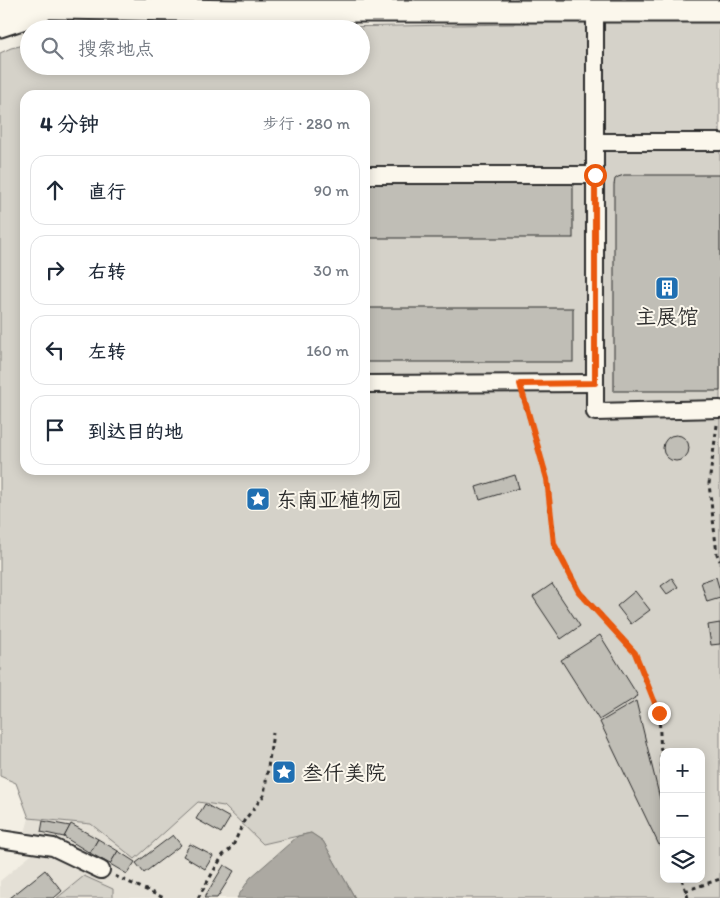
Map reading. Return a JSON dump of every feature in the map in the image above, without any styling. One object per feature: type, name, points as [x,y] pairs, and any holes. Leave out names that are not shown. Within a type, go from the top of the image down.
[{"type":"main road","points":[[0,7],[594,5],[720,11]]},
{"type":"main road","points":[[0,26],[59,8]]},
{"type":"lane","points":[[594,5],[595,412],[719,409]]},
{"type":"lane","points":[[595,142],[720,142]]},
{"type":"lane","points":[[370,175],[595,175]]},
{"type":"lane","points":[[370,384],[595,383]]},
{"type":"lane","points":[[0,839],[53,847],[101,870]]},
{"type":"path","points":[[520,384],[547,479],[554,544],[579,592],[635,653],[659,713],[663,793]]},
{"type":"path","points":[[719,409],[709,484],[717,554],[720,561]]},
{"type":"path","points":[[198,898],[223,855],[232,848],[244,821],[264,795],[273,733]]},
{"type":"path","points":[[101,870],[164,898]]},
{"type":"path","points":[[685,891],[720,879]]},
{"type":"path","points":[[683,883],[688,898]]},
{"type":"shaded area","points":[[515,0],[720,0],[720,898],[355,898],[323,841],[311,833],[263,844],[224,806],[198,802],[135,859],[91,824],[29,818],[16,783],[0,776],[0,53],[20,46],[20,75],[370,75],[370,26],[515,24]]},
{"type":"shaded area","name":"叁仟美院","points":[[254,685],[311,833],[250,878],[237,898],[0,898],[0,881],[31,855],[25,833],[29,818],[91,824]]},
{"type":"shaded area","points":[[311,833],[323,841],[355,898],[237,898],[250,878],[298,836]]},
{"type":"shaded area","points":[[84,876],[113,889],[113,898],[57,898]]},
{"type":"building","name":"主展馆","points":[[624,175],[720,175],[720,391],[614,391],[614,185],[615,179]]},
{"type":"building","points":[[370,184],[573,184],[573,238],[370,238]]},
{"type":"building","points":[[370,308],[573,308],[573,362],[370,362]]},
{"type":"building","points":[[676,435],[685,439],[689,448],[685,457],[676,461],[667,457],[663,448],[667,439]]},
{"type":"building","points":[[515,475],[519,488],[480,500],[476,487]]},
{"type":"building","points":[[716,577],[720,598],[707,602],[701,582]]},
{"type":"building","points":[[672,578],[678,587],[667,594],[661,586]]},
{"type":"building","points":[[552,584],[580,626],[561,639],[533,597]]},
{"type":"building","points":[[635,591],[650,610],[631,624],[617,606]]},
{"type":"building","points":[[720,623],[720,644],[711,645],[708,625]]},
{"type":"building","points":[[600,635],[638,696],[599,720],[561,660]]},
{"type":"building","points":[[636,701],[660,799],[660,845],[659,845],[600,722]]},
{"type":"building","points":[[205,804],[230,818],[221,833],[196,819]]},
{"type":"building","points":[[43,821],[70,826],[64,837],[41,832]]},
{"type":"building","points":[[71,824],[98,839],[90,853],[64,837]]},
{"type":"building","points":[[173,835],[181,845],[144,873],[136,863]]},
{"type":"building","points":[[98,839],[118,851],[110,864],[90,853]]},
{"type":"building","points":[[190,844],[213,856],[205,869],[183,856]]},
{"type":"building","points":[[118,851],[135,862],[127,874],[110,864]]},
{"type":"building","points":[[224,865],[234,871],[217,898],[204,898]]},
{"type":"building","points":[[45,870],[62,891],[54,898],[10,898]]},
{"type":"place","name":"主展馆","points":[[667,288]]},
{"type":"place","name":"东南亚植物园","points":[[258,499]]},
{"type":"place","name":"叁仟美院","points":[[284,772]]},
{"type":"route","points":[[595,175],[595,383],[520,384],[547,479],[554,544],[579,592],[635,653],[659,713]]}]
